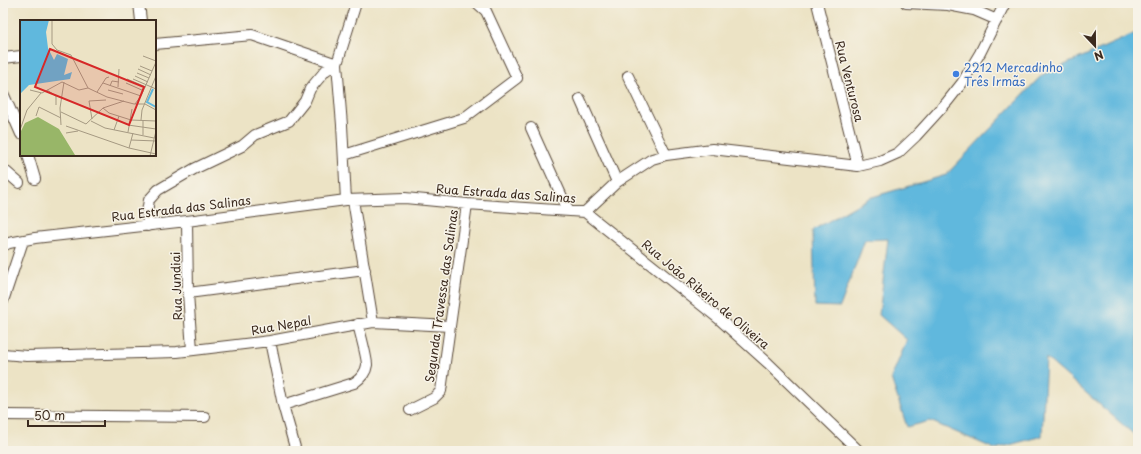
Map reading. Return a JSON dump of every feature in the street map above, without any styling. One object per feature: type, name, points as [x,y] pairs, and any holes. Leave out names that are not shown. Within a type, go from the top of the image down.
[{"type":"street","points":[[139,3],[140,20]]},
{"type":"street","points":[[356,3],[337,64],[344,155],[350,200],[366,270],[373,322]]},
{"type":"street","points":[[344,155],[464,118],[517,78],[486,11],[477,3]]},
{"type":"street","name":"Rua Venturosa","points":[[817,3],[858,166]]},
{"type":"street","points":[[906,3],[948,5],[974,10],[997,20]]},
{"type":"street","name":"Rua Estrada das Salinas","points":[[3,246],[35,238],[148,226],[350,200],[405,198],[585,212],[617,182],[652,159],[666,155],[712,150],[858,166],[880,161],[898,153],[916,136],[947,102],[962,83],[980,53],[1005,3]]},
{"type":"street","points":[[156,44],[252,35],[337,64]]},
{"type":"street","points":[[3,58],[20,56]]},
{"type":"street","points":[[148,226],[147,212],[149,200],[158,190],[194,169],[242,146],[255,135],[289,121],[305,101],[310,90],[326,70],[337,64]]},
{"type":"street","points":[[628,76],[666,155]]},
{"type":"street","points":[[3,93],[20,132]]},
{"type":"street","points":[[580,99],[617,182]]},
{"type":"street","points":[[530,128],[568,210]]},
{"type":"street","points":[[28,156],[35,179]]},
{"type":"street","points":[[3,169],[4,172],[19,183]]},
{"type":"street","name":"Segunda Travessa das Salinas","points":[[410,410],[434,398],[441,391],[467,204]]},
{"type":"street","name":"Rua João Ribeiro de Oliveira","points":[[585,212],[718,318],[768,363],[859,451]]},
{"type":"street","name":"Rua Jundiai","points":[[187,221],[188,293],[192,350]]},
{"type":"street","points":[[3,301],[23,241]]},
{"type":"street","points":[[188,293],[366,270]]},
{"type":"street","name":"Rua Nepal","points":[[3,354],[27,356],[69,356],[192,350],[270,341],[373,322],[450,326]]},
{"type":"street","points":[[283,405],[354,383],[359,380],[367,365],[358,324]]},
{"type":"street","points":[[270,341],[283,405],[296,451]]},
{"type":"street","points":[[3,415],[205,417]]},
{"type":"water","points":[[1138,32],[1138,438],[1046,358],[1042,436],[995,449],[930,421],[907,427],[891,378],[907,340],[879,315],[888,239],[865,240],[840,307],[815,306],[813,230],[869,198],[946,175],[1042,75]]},
{"type":"place","name":"2212 Mercadinho Três Irmãs","points":[[956,74]]}]
